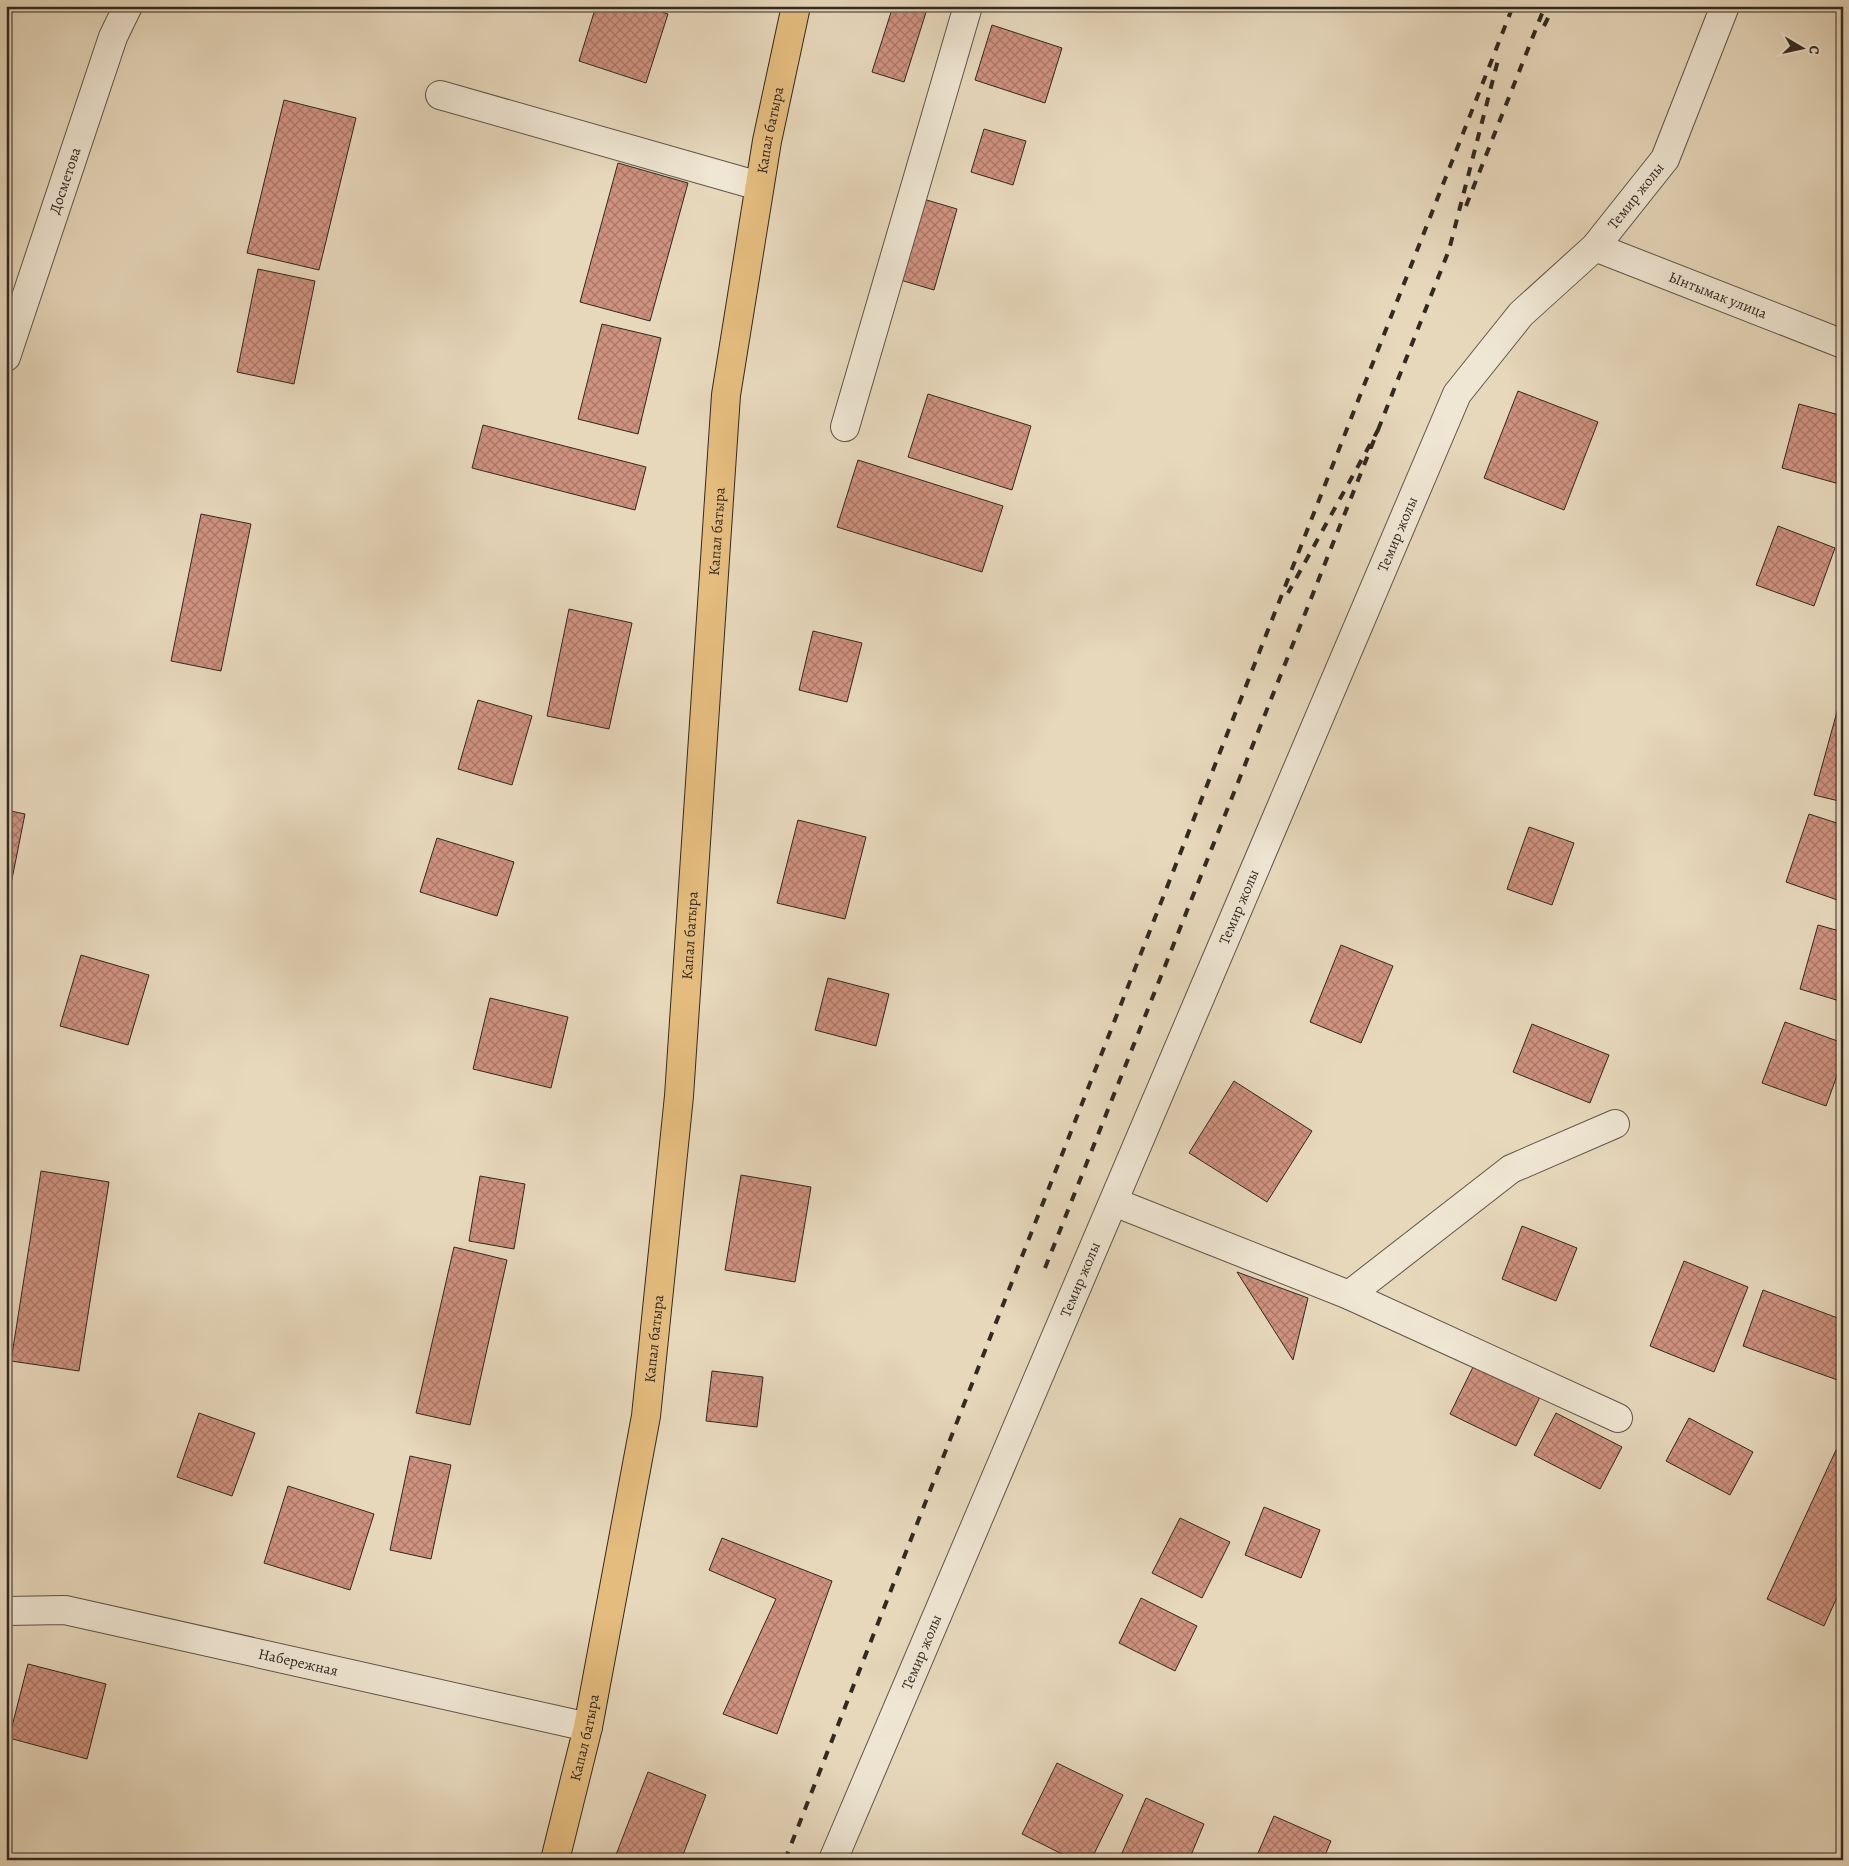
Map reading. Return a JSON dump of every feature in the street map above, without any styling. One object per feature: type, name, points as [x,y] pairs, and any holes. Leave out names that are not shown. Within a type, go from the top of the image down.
[{"type":"main road","name":"Капал батыра","points":[[555,1860],[588,1727],[646,1416],[679,1096],[726,395],[767,141],[796,6]]},
{"type":"street","name":"Досметова","points":[[6,357],[113,37],[128,6]]},
{"type":"street","points":[[845,427],[968,6]]},
{"type":"street","name":"Темир жолы","points":[[833,1860],[1457,394],[1521,314],[1595,248],[1665,159],[1725,6]]},
{"type":"street","points":[[440,95],[760,186]]},
{"type":"street","name":"Ынтымак улица","points":[[1595,248],[1843,344]]},
{"type":"street","points":[[1349,1295],[1511,1168],[1615,1124]]},
{"type":"street","points":[[1114,1202],[1349,1295],[1618,1418]]},
{"type":"street","name":"Набережная","points":[[6,1612],[65,1610],[588,1727]]},
{"type":"building","points":[[596,6],[645,6],[668,14],[646,83],[579,61]]},
{"type":"building","points":[[893,6],[928,6],[904,82],[872,72]]},
{"type":"building","points":[[992,25],[1062,48],[1045,103],[975,80]]},
{"type":"building","points":[[284,100],[356,118],[319,270],[247,253]]},
{"type":"building","points":[[984,129],[1026,141],[1013,185],[971,172]]},
{"type":"building","points":[[618,163],[688,183],[650,321],[580,302]]},
{"type":"building","points":[[920,198],[957,209],[934,290],[897,279]]},
{"type":"building","points":[[258,269],[315,281],[294,384],[237,372]]},
{"type":"building","points":[[602,324],[661,338],[638,434],[578,419]]},
{"type":"building","points":[[1518,391],[1598,422],[1564,510],[1484,478]]},
{"type":"building","points":[[928,394],[1031,426],[1012,490],[908,457]]},
{"type":"building","points":[[1799,404],[1843,416],[1843,485],[1782,468]]},
{"type":"building","points":[[483,425],[646,467],[635,510],[472,468]]},
{"type":"building","points":[[858,460],[1003,506],[982,572],[837,527]]},
{"type":"building","points":[[201,514],[251,524],[221,671],[171,661]]},
{"type":"building","points":[[1778,526],[1835,548],[1814,606],[1756,585]]},
{"type":"building","points":[[569,609],[632,623],[609,729],[547,716]]},
{"type":"building","points":[[813,631],[862,643],[847,702],[799,690]]},
{"type":"building","points":[[1843,690],[1843,802],[1814,795]]},
{"type":"building","points":[[478,700],[532,716],[512,785],[458,769]]},
{"type":"building","points":[[6,810],[25,814],[8,899],[6,899]]},
{"type":"building","points":[[1809,814],[1843,825],[1843,902],[1786,882]]},
{"type":"building","points":[[798,820],[866,837],[845,919],[777,903]]},
{"type":"building","points":[[1529,827],[1574,843],[1552,905],[1507,889]]},
{"type":"building","points":[[437,838],[514,862],[497,916],[420,892]]},
{"type":"building","points":[[1818,925],[1843,932],[1843,1002],[1800,989]]},
{"type":"building","points":[[1341,945],[1393,966],[1361,1043],[1310,1022]]},
{"type":"building","points":[[81,955],[149,975],[128,1045],[60,1026]]},
{"type":"building","points":[[828,978],[889,994],[876,1046],[815,1030]]},
{"type":"building","points":[[490,998],[568,1017],[551,1088],[473,1069]]},
{"type":"building","points":[[1785,1022],[1843,1043],[1843,1059],[1826,1106],[1762,1083]]},
{"type":"building","points":[[1532,1024],[1609,1055],[1590,1103],[1513,1072]]},
{"type":"building","points":[[1234,1081],[1312,1131],[1267,1202],[1189,1153]]},
{"type":"building","points":[[41,1171],[109,1182],[79,1371],[11,1361]]},
{"type":"building","points":[[741,1175],[811,1187],[795,1282],[725,1270]]},
{"type":"building","points":[[480,1176],[525,1184],[514,1249],[469,1241]]},
{"type":"building","points":[[1522,1226],[1577,1248],[1556,1301],[1502,1279]]},
{"type":"building","points":[[454,1247],[507,1260],[470,1425],[416,1413]]},
{"type":"building","points":[[1684,1261],[1748,1287],[1714,1372],[1650,1346]]},
{"type":"building","points":[[1237,1272],[1308,1298],[1293,1360]]},
{"type":"building","points":[[1763,1290],[1843,1320],[1843,1382],[1743,1346]]},
{"type":"building","points":[[1474,1365],[1540,1397],[1516,1446],[1450,1414]]},
{"type":"building","points":[[712,1371],[763,1377],[757,1427],[706,1421]]},
{"type":"building","points":[[199,1413],[255,1433],[232,1496],[177,1477]]},
{"type":"building","points":[[1556,1413],[1622,1447],[1600,1489],[1534,1455]]},
{"type":"building","points":[[1689,1418],[1753,1452],[1730,1495],[1666,1461]]},
{"type":"building","points":[[1836,1450],[1843,1454],[1843,1584],[1824,1626],[1767,1599]]},
{"type":"building","points":[[410,1456],[451,1465],[431,1559],[390,1550]]},
{"type":"building","points":[[288,1486],[374,1514],[350,1590],[264,1563]]},
{"type":"building","points":[[1264,1507],[1320,1530],[1301,1578],[1245,1555]]},
{"type":"building","points":[[1180,1518],[1230,1542],[1202,1598],[1152,1573]]},
{"type":"building","points":[[722,1538],[832,1581],[777,1734],[723,1714],[776,1599],[709,1570]]},
{"type":"building","points":[[1141,1598],[1197,1626],[1175,1671],[1119,1643]]},
{"type":"building","points":[[28,1664],[106,1684],[87,1759],[9,1738]]},
{"type":"building","points":[[1057,1763],[1123,1795],[1091,1860],[1074,1860],[1022,1834]]},
{"type":"building","points":[[648,1772],[706,1795],[681,1860],[614,1860]]},
{"type":"building","points":[[1146,1798],[1204,1824],[1189,1860],[1119,1860]]},
{"type":"building","points":[[1274,1816],[1331,1841],[1323,1860],[1255,1860]]},
{"type":"railway","points":[[785,1860],[1513,6]]},
{"type":"railway","points":[[1466,206],[1545,6]]},
{"type":"railway","points":[[1544,26],[1554,6]]},
{"type":"railway","points":[[1378,430],[1449,250],[1498,60]]},
{"type":"railway","points":[[1045,1268],[1378,430],[1288,593]]}]
